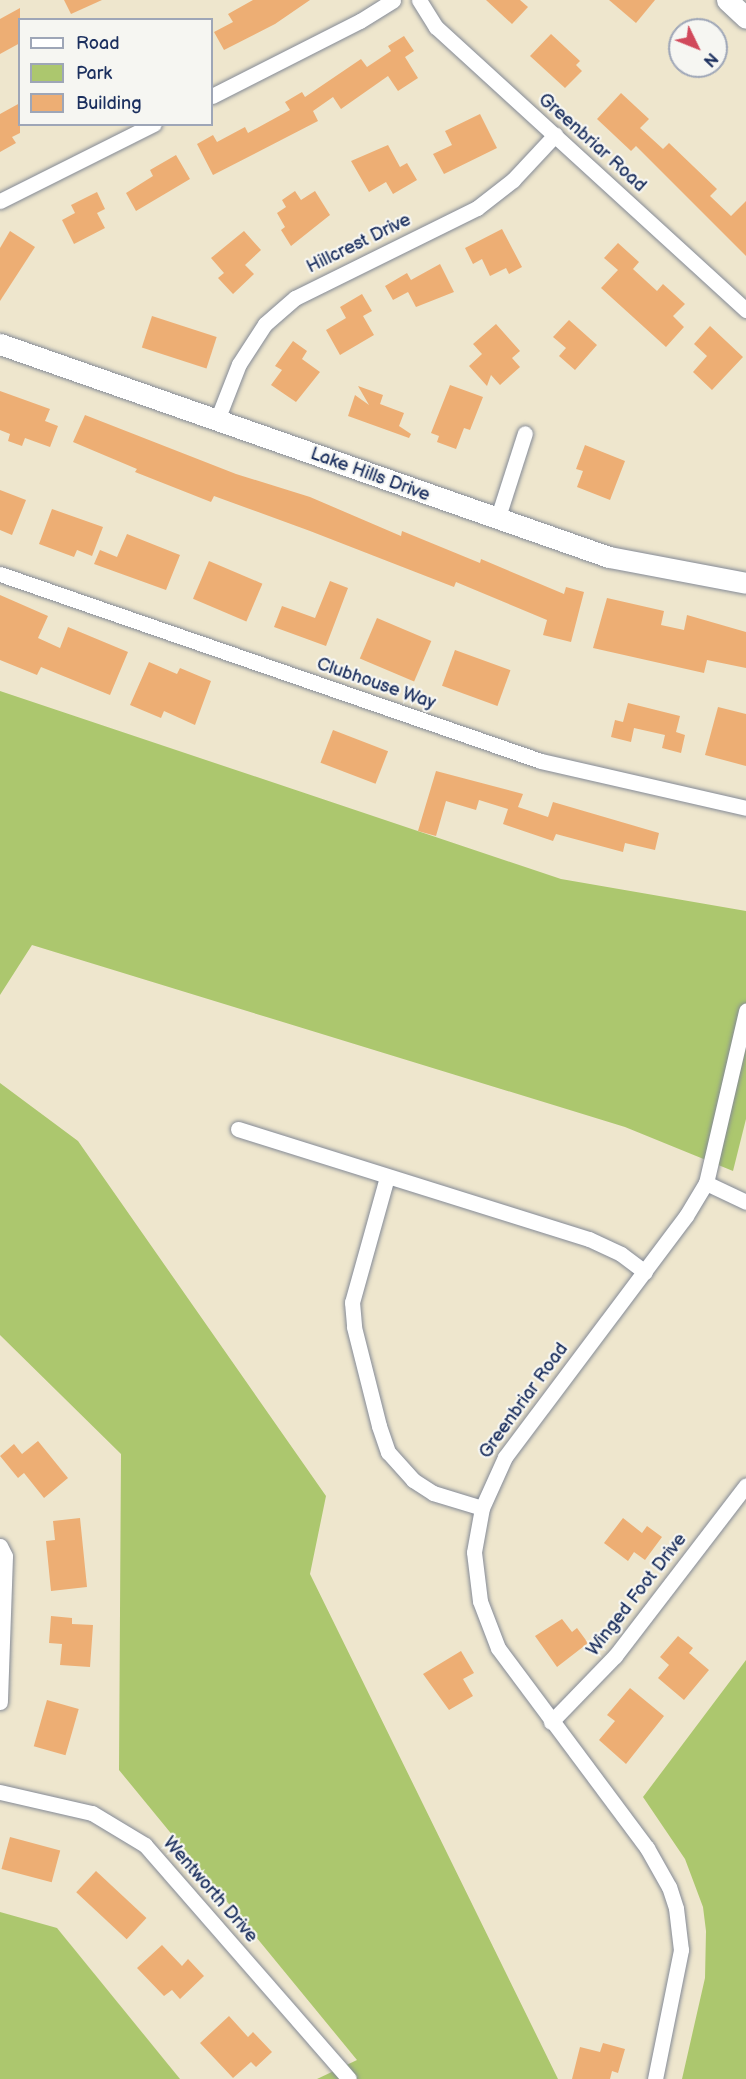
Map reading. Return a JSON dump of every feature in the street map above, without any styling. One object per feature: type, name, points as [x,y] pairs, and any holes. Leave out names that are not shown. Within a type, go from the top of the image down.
[{"type":"street","points":[[213,96],[305,50],[393,0]]},
{"type":"street","name":"Greenbriar Road","points":[[419,0],[436,27],[746,310]]},
{"type":"street","points":[[0,201],[150,126]]},
{"type":"street","name":"Hillcrest Drive","points":[[217,420],[239,364],[265,324],[296,298],[477,208],[513,180],[555,135]]},
{"type":"street","name":"Lake Hills Drive","points":[[0,344],[497,520],[609,557],[746,583]]},
{"type":"street","points":[[497,520],[525,433]]},
{"type":"street","name":"Clubhouse Way","points":[[0,574],[541,761],[746,808]]},
{"type":"street","name":"Greenbriar Road","points":[[655,2079],[679,1974],[676,1908],[659,1866],[647,1848],[511,1669],[487,1625],[475,1577],[474,1552],[482,1508],[495,1473],[516,1441],[645,1272],[706,1183],[746,1011]]},
{"type":"street","points":[[238,1129],[589,1239],[621,1254],[645,1272]]},
{"type":"street","points":[[387,1176],[352,1302],[354,1327],[379,1426],[388,1452],[413,1480],[433,1493],[482,1508]]},
{"type":"street","points":[[706,1183],[746,1202]]},
{"type":"street","name":"Winged Foot Drive","points":[[551,1722],[615,1656],[746,1485]]},
{"type":"street","points":[[0,1546],[5,1556],[0,1702]]},
{"type":"street","name":"Wentworth Drive","points":[[0,1792],[92,1813],[145,1845],[349,2079]]},
{"type":"green space","points":[[0,691],[561,879],[746,911],[746,1119],[733,1171],[625,1127],[32,945],[0,995]]},
{"type":"green space","points":[[0,1083],[78,1141],[326,1496],[310,1574],[558,2079],[317,2079],[357,2060],[119,1770],[121,1454],[0,1335]]},
{"type":"green space","points":[[746,1660],[746,2079],[682,2079],[705,1978],[706,1931],[703,1907],[685,1859],[643,1797]]},
{"type":"green space","points":[[0,1912],[57,1928],[180,2079],[0,2079]]},
{"type":"building","points":[[64,0],[102,0],[71,14]]},
{"type":"building","points":[[253,0],[310,0],[275,24],[224,50],[214,32],[233,22],[228,14]]},
{"type":"building","points":[[486,0],[520,0],[528,7],[512,24]]},
{"type":"building","points":[[609,0],[655,0],[636,23]]},
{"type":"building","points":[[20,8],[18,44],[0,54],[0,19]]},
{"type":"building","points":[[551,34],[580,61],[576,65],[582,71],[565,88],[530,56]]},
{"type":"building","points":[[404,36],[414,51],[405,57],[418,78],[398,91],[388,76],[341,109],[333,97],[313,111],[318,121],[213,175],[197,144],[213,135],[217,142],[245,127],[248,133],[290,110],[285,102],[302,92],[305,97],[361,59],[367,67],[391,51],[388,46]]},
{"type":"building","points":[[621,93],[649,119],[640,128],[663,149],[669,143],[717,189],[710,196],[731,216],[746,201],[746,256],[636,146],[631,151],[597,119]]},
{"type":"building","points":[[18,104],[20,133],[12,137],[16,143],[0,152],[0,114]]},
{"type":"building","points":[[480,114],[497,148],[444,174],[433,154],[452,145],[445,131]]},
{"type":"building","points":[[388,145],[400,167],[407,163],[417,180],[393,194],[386,182],[369,192],[351,161]]},
{"type":"building","points":[[176,155],[190,179],[136,211],[126,193],[153,176],[150,170]]},
{"type":"building","points":[[295,191],[301,200],[315,191],[330,215],[291,246],[281,230],[285,227],[277,213],[286,207],[282,200]]},
{"type":"building","points":[[97,192],[105,209],[97,213],[105,228],[74,244],[62,220],[75,213],[71,205]]},
{"type":"building","points":[[502,229],[522,267],[509,274],[506,268],[490,276],[482,259],[473,264],[465,248]]},
{"type":"building","points":[[10,231],[35,247],[0,301],[0,248]]},
{"type":"building","points":[[244,231],[261,250],[245,265],[254,274],[233,294],[218,278],[224,273],[211,258]]},
{"type":"building","points":[[618,243],[639,262],[633,269],[657,291],[663,284],[685,304],[673,316],[684,327],[666,347],[601,288],[618,270],[604,258]]},
{"type":"building","points":[[440,264],[454,292],[416,307],[408,292],[393,300],[385,286],[407,273],[411,280]]},
{"type":"building","points":[[362,294],[372,311],[363,316],[374,335],[340,355],[326,330],[346,318],[340,307]]},
{"type":"building","points":[[152,316],[217,337],[206,368],[142,347]]},
{"type":"building","points":[[569,320],[597,345],[575,370],[559,356],[566,348],[553,337]]},
{"type":"building","points":[[496,324],[520,351],[512,358],[520,367],[500,385],[491,375],[487,386],[469,366],[482,354],[473,344]]},
{"type":"building","points":[[710,326],[743,357],[712,390],[693,372],[707,356],[694,344]]},
{"type":"building","points":[[293,341],[307,351],[302,359],[320,372],[296,402],[271,385],[282,370],[275,366]]},
{"type":"building","points":[[450,385],[483,397],[470,430],[464,428],[456,449],[437,442],[439,436],[431,433]]},
{"type":"building","points":[[358,386],[383,395],[380,404],[404,413],[399,426],[411,434],[409,438],[348,416],[355,395],[369,405]]},
{"type":"building","points":[[0,391],[50,409],[45,421],[58,426],[50,447],[25,438],[22,446],[8,441],[10,434],[0,430]]},
{"type":"building","points":[[85,415],[236,474],[310,497],[401,536],[402,531],[480,563],[481,559],[564,594],[566,587],[584,592],[571,642],[543,635],[547,620],[456,582],[454,587],[214,496],[211,502],[135,472],[137,469],[73,442]]},
{"type":"building","points":[[585,445],[625,461],[610,500],[577,487],[583,471],[576,469]]},
{"type":"building","points":[[0,490],[26,500],[12,535],[0,530]]},
{"type":"building","points":[[52,509],[103,527],[92,556],[77,550],[74,557],[39,544]]},
{"type":"building","points":[[127,534],[180,555],[166,590],[94,564],[100,550],[117,557]]},
{"type":"building","points":[[209,561],[262,584],[246,621],[193,599]]},
{"type":"building","points":[[330,581],[348,588],[326,646],[274,627],[282,606],[315,618]]},
{"type":"building","points":[[0,595],[48,616],[38,638],[60,648],[68,627],[128,652],[110,695],[41,667],[37,675],[0,660]]},
{"type":"building","points":[[607,598],[664,611],[661,625],[684,630],[687,615],[746,632],[746,668],[707,660],[704,673],[593,648]]},
{"type":"building","points":[[377,618],[431,641],[414,682],[360,659]]},
{"type":"building","points":[[455,650],[510,670],[497,706],[442,686]]},
{"type":"building","points":[[149,662],[177,674],[180,668],[211,681],[195,725],[164,711],[161,718],[130,705]]},
{"type":"building","points":[[628,703],[680,716],[676,732],[685,735],[681,753],[662,748],[665,735],[634,728],[631,742],[611,737],[615,720],[623,722]]},
{"type":"building","points":[[718,707],[746,714],[746,766],[705,755]]},
{"type":"building","points":[[333,730],[388,751],[376,784],[320,763]]},
{"type":"building","points":[[436,771],[523,794],[518,807],[548,817],[553,802],[659,833],[655,850],[625,843],[623,852],[556,834],[553,841],[503,824],[508,809],[479,800],[476,810],[446,801],[436,836],[418,831]]},
{"type":"building","points":[[38,1441],[68,1478],[44,1498],[24,1473],[18,1478],[0,1456],[14,1444],[22,1454]]},
{"type":"building","points":[[80,1518],[87,1587],[51,1591],[46,1541],[55,1540],[53,1521]]},
{"type":"building","points":[[623,1518],[642,1533],[647,1526],[662,1537],[645,1560],[634,1552],[628,1561],[604,1543]]},
{"type":"building","points":[[51,1616],[72,1618],[72,1624],[93,1625],[90,1667],[60,1665],[62,1644],[49,1643]]},
{"type":"building","points":[[562,1619],[572,1632],[577,1628],[588,1643],[557,1667],[535,1636]]},
{"type":"building","points":[[678,1636],[693,1648],[689,1653],[709,1670],[684,1700],[658,1678],[669,1665],[660,1657]]},
{"type":"building","points":[[461,1651],[474,1673],[463,1679],[473,1696],[449,1710],[423,1674]]},
{"type":"building","points":[[630,1688],[664,1716],[626,1764],[599,1740],[615,1721],[607,1715]]},
{"type":"building","points":[[47,1700],[79,1709],[65,1755],[34,1746]]},
{"type":"building","points":[[10,1837],[60,1850],[52,1882],[1,1869]]},
{"type":"building","points":[[96,1871],[146,1918],[127,1939],[76,1892]]},
{"type":"building","points":[[162,1945],[182,1966],[188,1959],[204,1976],[180,1999],[172,1990],[164,1996],[137,1968]]},
{"type":"building","points":[[229,2016],[248,2037],[253,2032],[272,2052],[256,2067],[251,2062],[233,2078],[200,2043]]},
{"type":"building","points":[[603,2043],[625,2049],[618,2073],[612,2071],[610,2079],[572,2079],[580,2047],[600,2052]]}]
